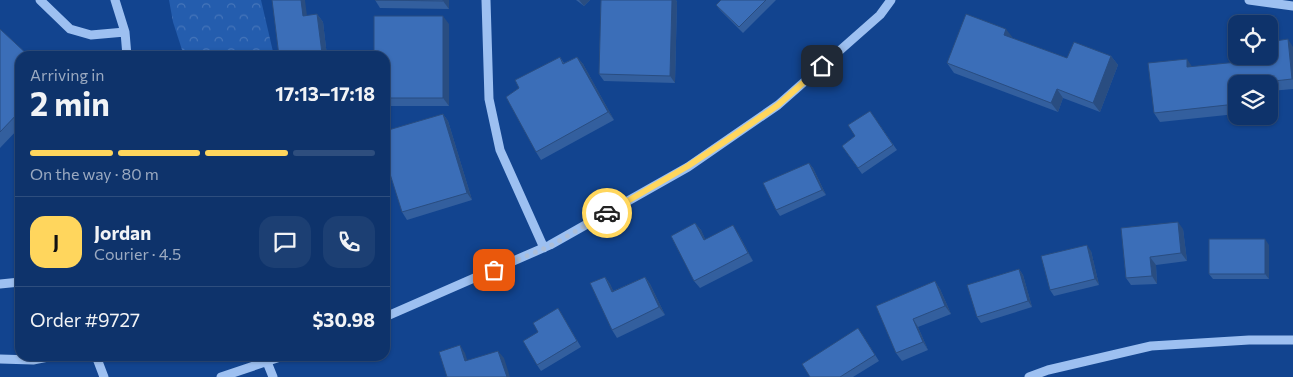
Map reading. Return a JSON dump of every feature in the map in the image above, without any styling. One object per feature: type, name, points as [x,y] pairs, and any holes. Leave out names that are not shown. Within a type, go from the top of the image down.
[{"type":"street","points":[[40,0],[70,29],[91,35],[125,32]]},
{"type":"street","points":[[116,0],[125,32],[127,51]]},
{"type":"street","points":[[486,0],[489,99],[500,150],[544,248]]},
{"type":"street","points":[[390,316],[544,248],[688,166],[778,105],[880,15],[891,0]]},
{"type":"street","points":[[1249,0],[1293,6]]},
{"type":"street","points":[[0,284],[15,282]]},
{"type":"street","points":[[1029,377],[1048,370],[1151,346],[1249,340],[1293,340]]},
{"type":"street","points":[[0,360],[15,360]]},
{"type":"street","points":[[98,361],[104,377]]},
{"type":"street","points":[[222,377],[268,362],[273,377]]},
{"type":"green space","points":[[169,0],[261,0],[273,51],[182,51],[173,22]]},
{"type":"building","points":[[272,0],[301,0],[303,16],[317,14],[322,51],[278,51]]},
{"type":"building","points":[[375,0],[443,0],[443,1]]},
{"type":"building","points":[[601,0],[672,0],[670,76],[599,74]]},
{"type":"building","points":[[721,0],[766,0],[739,27],[716,5]]},
{"type":"building","points":[[966,14],[1006,29],[1004,35],[1067,58],[1074,42],[1111,56],[1093,103],[1057,89],[1051,103],[947,63]]},
{"type":"building","points":[[374,16],[443,16],[443,98],[390,98],[390,51],[374,51]]},
{"type":"building","points":[[0,29],[24,51],[15,51],[15,116],[0,132]]},
{"type":"building","points":[[1288,39],[1292,79],[1278,81],[1278,75],[1228,75],[1228,105],[1154,113],[1148,63],[1187,59],[1187,67],[1228,63],[1228,65],[1278,65],[1278,41]]},
{"type":"building","points":[[560,57],[563,64],[577,57],[608,112],[536,152],[506,97],[519,88],[515,80]]},
{"type":"building","points":[[870,111],[893,145],[858,168],[842,146],[855,136],[848,125]]},
{"type":"building","points":[[443,114],[467,193],[402,212],[390,174],[390,130]]},
{"type":"building","points":[[809,163],[822,190],[776,210],[763,183]]},
{"type":"building","points":[[1178,222],[1181,253],[1150,257],[1152,276],[1126,278],[1121,228]]},
{"type":"building","points":[[695,223],[704,240],[733,225],[748,253],[694,281],[671,236]]},
{"type":"building","points":[[1209,239],[1265,239],[1265,274],[1209,274]]},
{"type":"building","points":[[1087,245],[1095,279],[1050,290],[1041,256]]},
{"type":"building","points":[[1019,269],[1028,301],[977,317],[967,285]]},
{"type":"building","points":[[605,277],[612,292],[645,277],[659,307],[612,330],[590,283]]},
{"type":"building","points":[[935,281],[945,306],[913,319],[923,342],[896,353],[876,306]]},
{"type":"building","points":[[558,308],[577,341],[537,365],[523,341],[538,332],[533,323]]},
{"type":"building","points":[[858,328],[875,355],[840,377],[810,377],[802,364]]},
{"type":"building","points":[[460,345],[465,361],[498,351],[507,377],[447,377],[439,352]]},
{"type":"way so far","points":[[494,270],[550,246],[607,213]]},
{"type":"route","points":[[607,213],[688,166],[733,136],[778,105],[822,66]]}]
